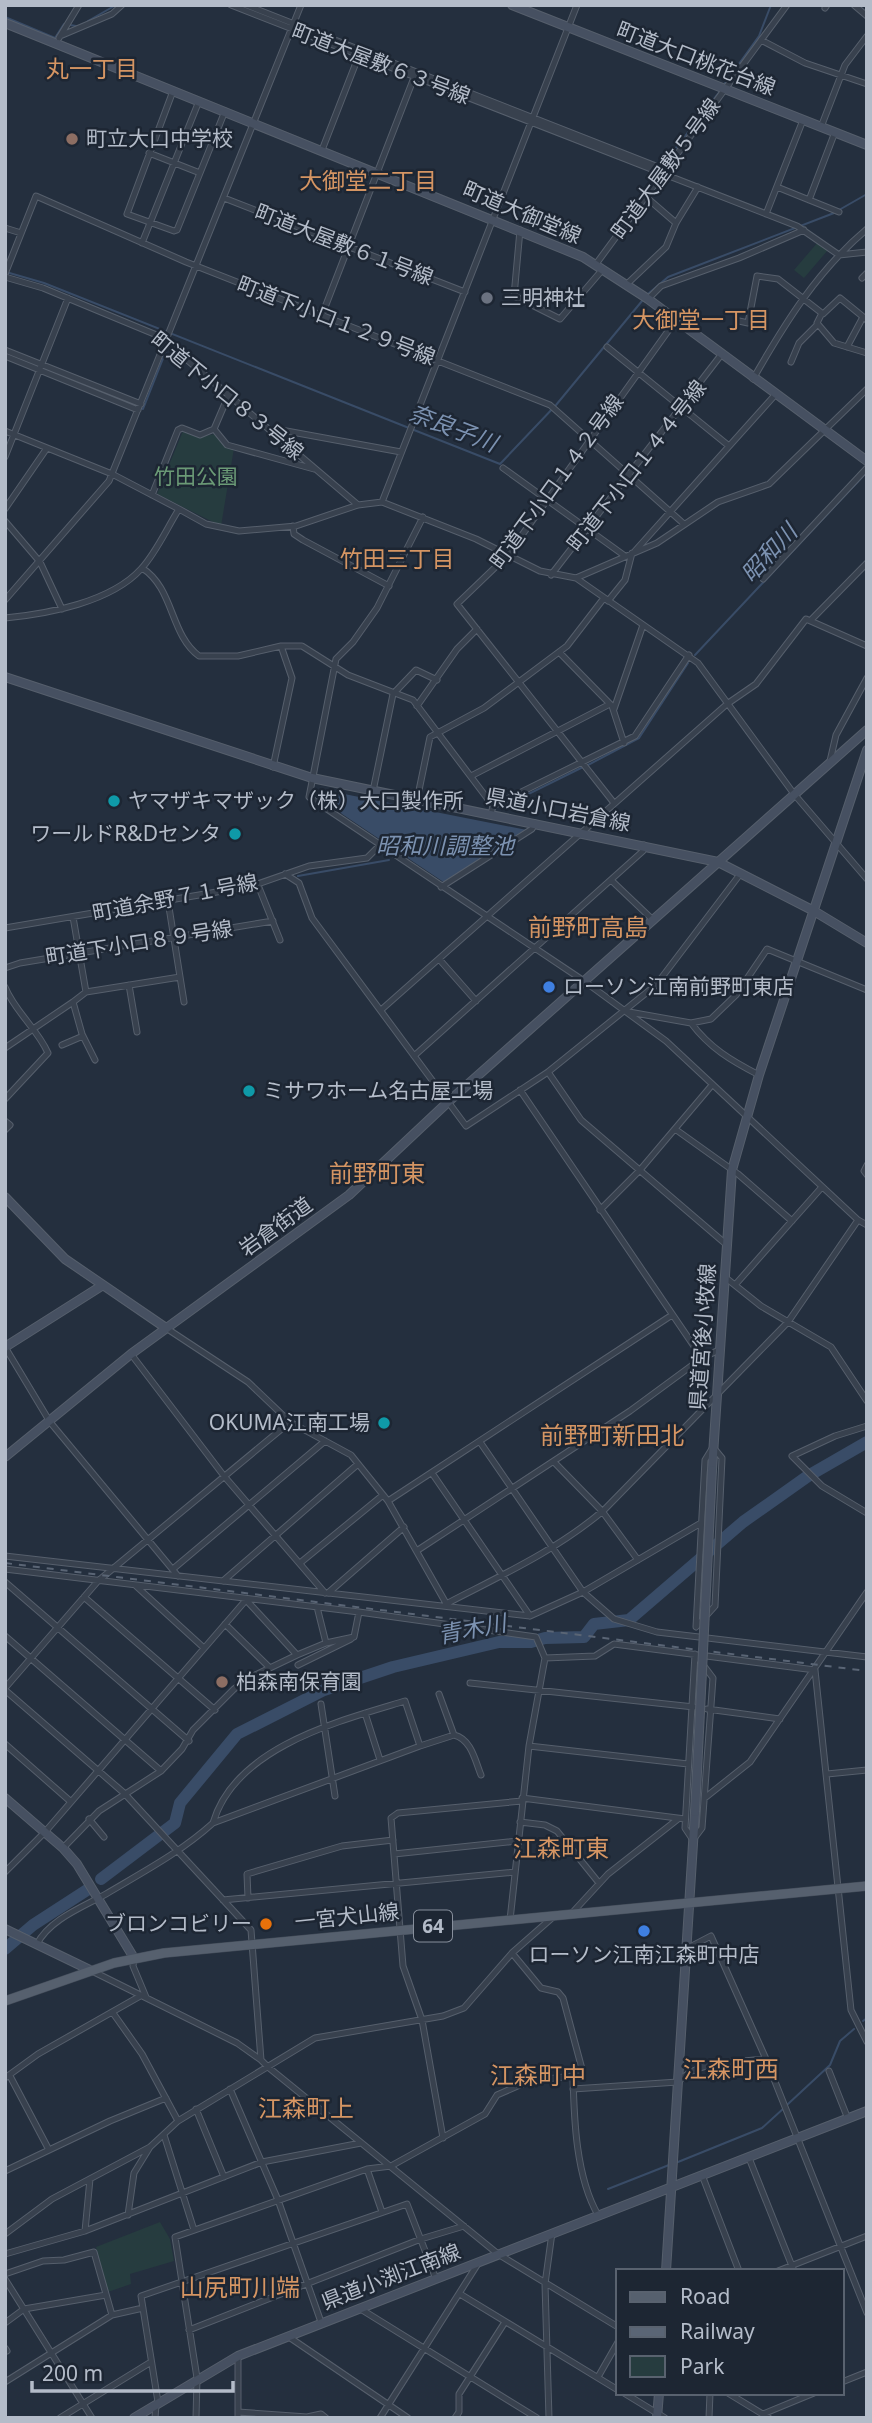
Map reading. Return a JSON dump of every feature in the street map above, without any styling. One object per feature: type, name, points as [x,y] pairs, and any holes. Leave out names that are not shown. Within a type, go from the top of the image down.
[{"type":"main road","name":"町道大口桃花台線","points":[[512,5],[867,145]]},
{"type":"main road","name":"町道大御堂線","points":[[5,23],[57,40],[173,91],[520,230],[599,266],[648,299],[867,461]]},
{"type":"main road","name":"県道小口岩倉線","points":[[5,677],[273,768],[417,800],[492,810],[535,823],[718,862],[814,911],[867,943]]},
{"type":"main road","name":"岩倉街道","points":[[5,1457],[131,1354],[349,1195],[448,1102],[867,730]]},
{"type":"main road","points":[[814,911],[867,750]]},
{"type":"main road","name":"県道宮後小牧線","points":[[688,1903],[716,1395],[732,1170],[759,1075],[814,911]]},
{"type":"main road","points":[[5,1197],[55,1250],[166,1328]]},
{"type":"main road","points":[[5,1347],[103,1285]]},
{"type":"main road","points":[[5,1798],[63,1848],[99,1898],[134,1958]]},
{"type":"main road","name":"一宮犬山線","points":[[5,2001],[134,1958],[400,1929],[867,1886]]},
{"type":"main road","points":[[666,2269],[688,1903]]},
{"type":"main road","points":[[5,1929],[92,1971]]},
{"type":"main road","name":"県道小渕江南線","points":[[134,2418],[238,2356],[867,2111]]},
{"type":"main road","points":[[659,2395],[660,2416]]},
{"type":"street","points":[[57,40],[79,5]]},
{"type":"street","points":[[57,40],[112,14],[122,5]]},
{"type":"street","name":"町道大屋敷６３号線","points":[[231,5],[661,168],[663,174],[804,230],[839,255]]},
{"type":"street","points":[[246,5],[293,27]]},
{"type":"street","points":[[5,600],[112,474],[301,5]]},
{"type":"street","points":[[382,502],[578,5]]},
{"type":"street","name":"町道大屋敷５号線","points":[[520,230],[514,296],[560,319],[564,318],[646,197],[787,5]]},
{"type":"street","points":[[854,5],[867,16]]},
{"type":"street","points":[[821,127],[841,74],[867,36]]},
{"type":"street","points":[[761,40],[805,63],[867,83]]},
{"type":"street","points":[[322,150],[360,53]]},
{"type":"street","points":[[322,315],[415,74]]},
{"type":"street","points":[[173,91],[126,210],[150,223],[177,230],[225,111]]},
{"type":"street","points":[[142,243],[199,101]]},
{"type":"street","points":[[766,214],[803,120]]},
{"type":"street","points":[[809,200],[835,132]]},
{"type":"street","points":[[149,153],[200,173]]},
{"type":"street","points":[[627,284],[666,247],[676,223],[698,187]]},
{"type":"street","points":[[777,187],[839,212]]},
{"type":"street","name":"町道下小口１２９号線","points":[[5,275],[36,196],[197,266],[550,405],[684,524]]},
{"type":"street","points":[[646,197],[676,223]]},
{"type":"street","name":"町道大屋敷６１号線","points":[[224,198],[465,292]]},
{"type":"street","points":[[5,228],[21,233]]},
{"type":"street","points":[[753,379],[801,298],[839,255],[867,229]]},
{"type":"street","points":[[648,299],[660,285],[739,258],[804,230]]},
{"type":"street","points":[[839,255],[867,253]]},
{"type":"street","name":"町道下小口８３号線","points":[[5,275],[68,298],[166,341],[358,505]]},
{"type":"street","points":[[739,321],[748,323],[757,276],[778,279],[822,313],[830,311],[840,298],[865,318],[847,347]]},
{"type":"street","points":[[5,457],[68,298]]},
{"type":"street","points":[[791,362],[799,343],[818,324],[822,313]]},
{"type":"street","name":"町道下小口１４２号線","points":[[614,803],[457,604],[507,556],[676,320]]},
{"type":"street","points":[[818,324],[834,343],[867,353]]},
{"type":"street","points":[[607,347],[729,446]]},
{"type":"street","points":[[5,350],[139,407]]},
{"type":"street","name":"町道下小口１４４号線","points":[[551,575],[684,407],[721,355]]},
{"type":"street","points":[[5,356],[41,367]]},
{"type":"street","points":[[576,578],[657,543],[718,502],[769,484],[867,389]]},
{"type":"street","points":[[152,495],[178,430],[181,428],[200,435],[214,429],[229,394]]},
{"type":"street","points":[[417,800],[430,737],[484,708],[579,634],[625,580],[634,552],[775,395]]},
{"type":"street","points":[[214,429],[227,445],[317,470]]},
{"type":"street","points":[[275,434],[281,430],[401,452]]},
{"type":"street","points":[[5,431],[112,474],[221,530],[293,526],[358,505],[382,502],[423,517],[551,575],[576,578],[689,655],[794,794],[867,879]]},
{"type":"street","points":[[5,509],[47,449]]},
{"type":"street","points":[[503,468],[625,556]]},
{"type":"street","points":[[763,579],[867,468]]},
{"type":"street","points":[[5,618],[62,609],[127,581],[142,568],[179,509]]},
{"type":"street","points":[[423,517],[389,586],[353,642],[336,659],[312,778],[311,799],[584,981],[666,1041],[858,1220],[867,1225]]},
{"type":"street","points":[[5,521],[40,562],[62,609]]},
{"type":"street","points":[[293,526],[294,534],[303,540],[389,586]]},
{"type":"street","points":[[811,620],[867,563]]},
{"type":"street","points":[[142,568],[155,576],[186,640],[199,656],[238,656],[281,646],[302,646],[335,666],[393,694],[413,700],[471,776],[492,810],[624,743],[640,731],[689,655]]},
{"type":"street","points":[[381,1010],[727,704],[756,684],[806,619],[867,646]]},
{"type":"street","points":[[471,776],[612,707],[643,625]]},
{"type":"street","points":[[417,706],[457,649],[477,629]]},
{"type":"street","points":[[273,768],[292,678],[281,646]]},
{"type":"street","points":[[559,652],[612,707],[624,743]]},
{"type":"street","points":[[373,791],[393,694],[416,670],[437,680]]},
{"type":"street","points":[[829,764],[836,735],[867,678]]},
{"type":"street","points":[[441,887],[532,829],[535,823]]},
{"type":"street","points":[[414,1056],[643,851],[644,845]]},
{"type":"street","name":"町道余野７１号線","points":[[5,928],[258,884],[323,864],[372,856],[379,846]]},
{"type":"street","points":[[285,874],[299,883],[312,918],[466,1126],[548,1072],[656,985],[741,873]]},
{"type":"street","points":[[611,880],[653,920]]},
{"type":"street","points":[[258,884],[280,940]]},
{"type":"street","points":[[168,901],[184,1002]]},
{"type":"street","points":[[73,917],[86,992]]},
{"type":"street","name":"町道下小口８９号線","points":[[5,968],[273,921]]},
{"type":"street","points":[[626,1011],[691,1023],[711,1019],[736,995],[767,949],[866,989]]},
{"type":"street","points":[[439,959],[476,1001]]},
{"type":"street","points":[[5,1048],[36,1030],[86,992],[180,977]]},
{"type":"street","points":[[129,985],[137,1032]]},
{"type":"street","points":[[5,987],[7,996],[36,1030],[48,1053],[5,1099]]},
{"type":"street","points":[[73,1002],[83,1036],[95,1060]]},
{"type":"street","points":[[691,1023],[708,1045],[723,1057],[759,1075]]},
{"type":"street","points":[[62,1045],[83,1036]]},
{"type":"street","points":[[548,1072],[581,1120],[727,1245]]},
{"type":"street","points":[[600,1210],[640,1170],[712,1085]]},
{"type":"street","points":[[520,1090],[702,1358]]},
{"type":"street","points":[[5,1121],[10,1125],[5,1130]]},
{"type":"street","points":[[675,1129],[732,1170],[792,1221]]},
{"type":"street","points":[[867,1165],[864,1171],[867,1175]]},
{"type":"street","points":[[735,1285],[822,1187]]},
{"type":"street","points":[[447,1605],[578,1533],[603,1511],[788,1322],[858,1220]]},
{"type":"street","points":[[726,1278],[788,1322],[831,1347],[867,1401]]},
{"type":"street","points":[[388,1501],[672,1315]]},
{"type":"street","points":[[166,1328],[247,1382],[290,1422],[341,1448],[358,1464],[388,1501],[447,1605]]},
{"type":"street","points":[[5,1347],[50,1422],[179,1576]]},
{"type":"street","points":[[418,1550],[554,1462],[702,1358],[719,1350]]},
{"type":"street","points":[[131,1354],[224,1476],[327,1593]]},
{"type":"street","points":[[261,2060],[251,1930],[176,1853],[124,1793],[5,1689],[98,1581],[290,1422]]},
{"type":"street","points":[[867,1426],[835,1436],[792,1456],[822,1486],[867,1513]]},
{"type":"street","points":[[173,1569],[325,1441]]},
{"type":"street","points":[[480,1442],[583,1592],[614,1619],[634,1627],[867,1657]]},
{"type":"street","points":[[695,1636],[705,1460],[713,1447],[722,1458],[715,1606],[696,1627]]},
{"type":"street","points":[[554,1462],[603,1511],[638,1560]]},
{"type":"street","points":[[223,1581],[358,1464]]},
{"type":"street","points":[[432,1473],[530,1616]]},
{"type":"street","points":[[300,1563],[383,1495]]},
{"type":"street","points":[[5,1556],[530,1616],[583,1592],[701,1522]]},
{"type":"street","points":[[327,1593],[404,1527]]},
{"type":"street","points":[[5,1569],[359,1612],[537,1640],[545,1658],[529,1746],[510,1920]]},
{"type":"street","points":[[5,1582],[189,1741]]},
{"type":"street","points":[[136,1586],[204,1648]]},
{"type":"street","points":[[705,1797],[750,1762],[867,1592]]},
{"type":"street","points":[[84,1597],[215,1710]]},
{"type":"street","points":[[6,1869],[45,1832],[246,1600]]},
{"type":"street","points":[[246,1600],[297,1655]]},
{"type":"street","points":[[317,1608],[326,1643]]},
{"type":"street","points":[[354,1637],[359,1612]]},
{"type":"street","points":[[225,1624],[269,1667]]},
{"type":"street","points":[[5,1636],[161,1771]]},
{"type":"street","points":[[63,1848],[89,1819],[124,1793],[142,1785],[161,1771],[189,1741],[193,1730],[234,1689],[269,1667],[326,1643],[354,1637]]},
{"type":"street","points":[[299,1665],[354,1637]]},
{"type":"street","points":[[545,1658],[595,1656],[614,1644],[815,1670]]},
{"type":"street","points":[[695,1654],[713,1678],[702,1828],[693,1840],[682,1819],[695,1654]]},
{"type":"street","points":[[815,1670],[851,2010],[867,2042]]},
{"type":"street","points":[[470,1683],[539,1688],[780,1719]]},
{"type":"street","points":[[439,1695],[454,1735]]},
{"type":"street","points":[[213,1823],[222,1803],[253,1763],[325,1726],[405,1701],[420,1746]]},
{"type":"street","points":[[321,1704],[335,1797]]},
{"type":"street","points":[[365,1713],[380,1760]]},
{"type":"street","points":[[37,1944],[42,1935],[75,1909],[176,1853],[213,1823],[454,1735],[463,1737],[468,1743],[481,1775]]},
{"type":"street","points":[[5,1744],[70,1801]]},
{"type":"street","points":[[529,1746],[688,1764]]},
{"type":"street","points":[[827,1774],[867,1770]]},
{"type":"street","points":[[443,2138],[422,2020],[403,1966],[391,1818],[398,1813],[522,1800],[682,1819]]},
{"type":"street","points":[[89,1819],[104,1837]]},
{"type":"street","points":[[572,1913],[599,1883],[682,1819]]},
{"type":"street","points":[[520,1822],[545,1825],[557,1831],[599,1883]]},
{"type":"street","points":[[248,1898],[247,1874],[342,1846],[393,1840]]},
{"type":"street","points":[[394,1854],[518,1841]]},
{"type":"street","points":[[223,1900],[515,1872]]},
{"type":"street","points":[[5,2234],[52,2199],[150,2147],[177,2121],[315,2038],[422,2020],[464,2008],[512,1953],[555,1915]]},
{"type":"street","points":[[687,1949],[710,1936],[766,2059],[867,2313]]},
{"type":"street","points":[[196,2418],[197,2378],[175,2237],[367,2169],[391,2166],[485,2114],[497,2095],[529,2081],[573,2076],[582,2069],[564,1998],[558,1992],[541,1988],[512,1953]]},
{"type":"street","points":[[134,1958],[133,1966],[144,1996]]},
{"type":"street","points":[[92,1971],[237,2043],[498,2254],[616,2326]]},
{"type":"street","points":[[49,2150],[7,2077],[38,2054],[144,1996]]},
{"type":"street","points":[[113,2013],[142,2054],[177,2121]]},
{"type":"street","points":[[573,2089],[678,2082],[685,2073],[713,2065],[766,2059]]},
{"type":"street","points":[[829,2071],[848,2119]]},
{"type":"street","points":[[573,2076],[579,2149],[591,2204],[598,2215]]},
{"type":"street","points":[[230,2089],[278,2200],[321,2322]]},
{"type":"street","points":[[5,2171],[166,2098]]},
{"type":"street","points":[[196,2109],[224,2177]]},
{"type":"street","points":[[164,2135],[194,2230]]},
{"type":"street","points":[[5,2253],[85,2231],[262,2162],[361,2143]]},
{"type":"street","points":[[128,2215],[134,2173],[150,2147]]},
{"type":"street","points":[[749,2158],[793,2268],[867,2236]]},
{"type":"street","points":[[367,2169],[382,2213]]},
{"type":"street","points":[[702,2175],[738,2269]]},
{"type":"street","points":[[85,2231],[90,2179]]},
{"type":"street","points":[[155,2418],[157,2403],[141,2296],[407,2204],[436,2279]]},
{"type":"street","points":[[190,2330],[421,2239],[464,2226]]},
{"type":"street","points":[[549,2418],[545,2284],[552,2233]]},
{"type":"street","points":[[92,2418],[5,2276],[43,2261],[64,2260],[93,2252],[112,2315]]},
{"type":"street","points":[[380,2418],[480,2262]]},
{"type":"street","points":[[460,2294],[616,2389]]},
{"type":"street","points":[[5,2323],[24,2309],[106,2295]]},
{"type":"street","points":[[5,2382],[112,2315],[143,2308]]},
{"type":"street","points":[[359,2308],[537,2418]]},
{"type":"street","points":[[455,2418],[459,2394],[505,2322]]},
{"type":"street","points":[[287,2336],[408,2418]]},
{"type":"street","points":[[598,2377],[616,2346]]},
{"type":"street","points":[[238,2356],[238,2415],[321,2414],[326,2418]]},
{"type":"street","points":[[60,2418],[151,2362]]},
{"type":"street","points":[[844,2381],[867,2372]]},
{"type":"street","points":[[627,2395],[660,2416]]},
{"type":"street","points":[[709,2418],[710,2395]]},
{"type":"street","points":[[732,2395],[766,2416],[809,2395]]},
{"type":"street","points":[[741,2395],[742,2401]]},
{"type":"street","points":[[789,2395],[792,2402]]},
{"type":"green space","points":[[818,242],[828,250],[804,278],[794,270]]},
{"type":"green space","name":"竹田公園","points":[[183,431],[200,437],[215,434],[234,448],[221,526],[157,494]]},
{"type":"green space","points":[[160,2222],[170,2239],[174,2261],[130,2274],[131,2284],[108,2292],[96,2247]]},
{"type":"water","name":"昭和川調整池","points":[[334,792],[527,830],[445,883],[342,814],[330,801]]},
{"type":"waterway","points":[[88,21],[116,5]]},
{"type":"waterway","points":[[723,86],[759,36],[771,5]]},
{"type":"waterway","points":[[5,17],[55,38],[64,24],[76,26]]},
{"type":"waterway","points":[[661,167],[720,91]]},
{"type":"waterway","name":"奈良子川","points":[[839,210],[867,194]]},
{"type":"waterway","name":"奈良子川","points":[[648,294],[668,277],[834,213]]},
{"type":"waterway","name":"奈良子川","points":[[6,272],[44,283],[409,428]]},
{"type":"waterway","name":"奈良子川","points":[[414,430],[500,464],[556,405],[642,301]]},
{"type":"waterway","name":"奈良子川","points":[[58,375],[143,409],[168,346]]},
{"type":"waterway","name":"昭和川","points":[[695,655],[866,473]]},
{"type":"waterway","name":"昭和川","points":[[588,765],[639,738],[688,663]]},
{"type":"waterway","name":"昭和川","points":[[502,807],[583,767]]},
{"type":"waterway","name":"昭和川","points":[[298,876],[389,860]]},
{"type":"waterway","name":"青木川","points":[[101,1879],[175,1823],[180,1803],[237,1734],[324,1690],[393,1667],[499,1642],[584,1637],[594,1624],[629,1620],[743,1522],[808,1476],[867,1442]]},
{"type":"waterway","name":"青木川","points":[[5,1949],[33,1925],[87,1890]]},
{"type":"waterway","points":[[863,2021],[867,2018]]},
{"type":"waterway","points":[[788,2104],[830,2065],[840,2041],[854,2029]]},
{"type":"waterway","points":[[678,2162],[762,2128],[784,2108]]},
{"type":"waterway","points":[[608,2189],[669,2165]]},
{"type":"railway","points":[[5,1563],[867,1671]]},
{"type":"place","name":"町立大口中学校","points":[[72,139]]},
{"type":"place","name":"三明神社","points":[[487,298]]},
{"type":"place","name":"ヤマザキマザック（株）大口製作所","points":[[114,801]]},
{"type":"place","name":"ワールドR&Dセンタ","points":[[235,834]]},
{"type":"place","name":"ローソン江南前野町東店","points":[[549,987]]},
{"type":"place","name":"ミサワホーム名古屋工場","points":[[249,1091]]},
{"type":"place","name":"OKUMA江南工場","points":[[384,1423]]},
{"type":"place","name":"柏森南保育園","points":[[222,1682]]},
{"type":"place","name":"ブロンコビリー","points":[[266,1924]]},
{"type":"place","name":"ローソン江南江森町中店","points":[[644,1931]]},
{"type":"district","name":"丸一丁目","points":[[92,69]]},
{"type":"district","name":"大御堂二丁目","points":[[368,181]]},
{"type":"district","name":"大御堂一丁目","points":[[701,320]]},
{"type":"district","name":"竹田三丁目","points":[[397,559]]},
{"type":"district","name":"前野町高島","points":[[588,928]]},
{"type":"district","name":"前野町東","points":[[377,1174]]},
{"type":"district","name":"前野町新田北","points":[[612,1436]]},
{"type":"district","name":"江森町東","points":[[561,1849]]},
{"type":"district","name":"江森町西","points":[[731,2070]]},
{"type":"district","name":"江森町中","points":[[538,2076]]},
{"type":"district","name":"江森町上","points":[[306,2109]]},
{"type":"district","name":"山尻町川端","points":[[240,2288]]}]
